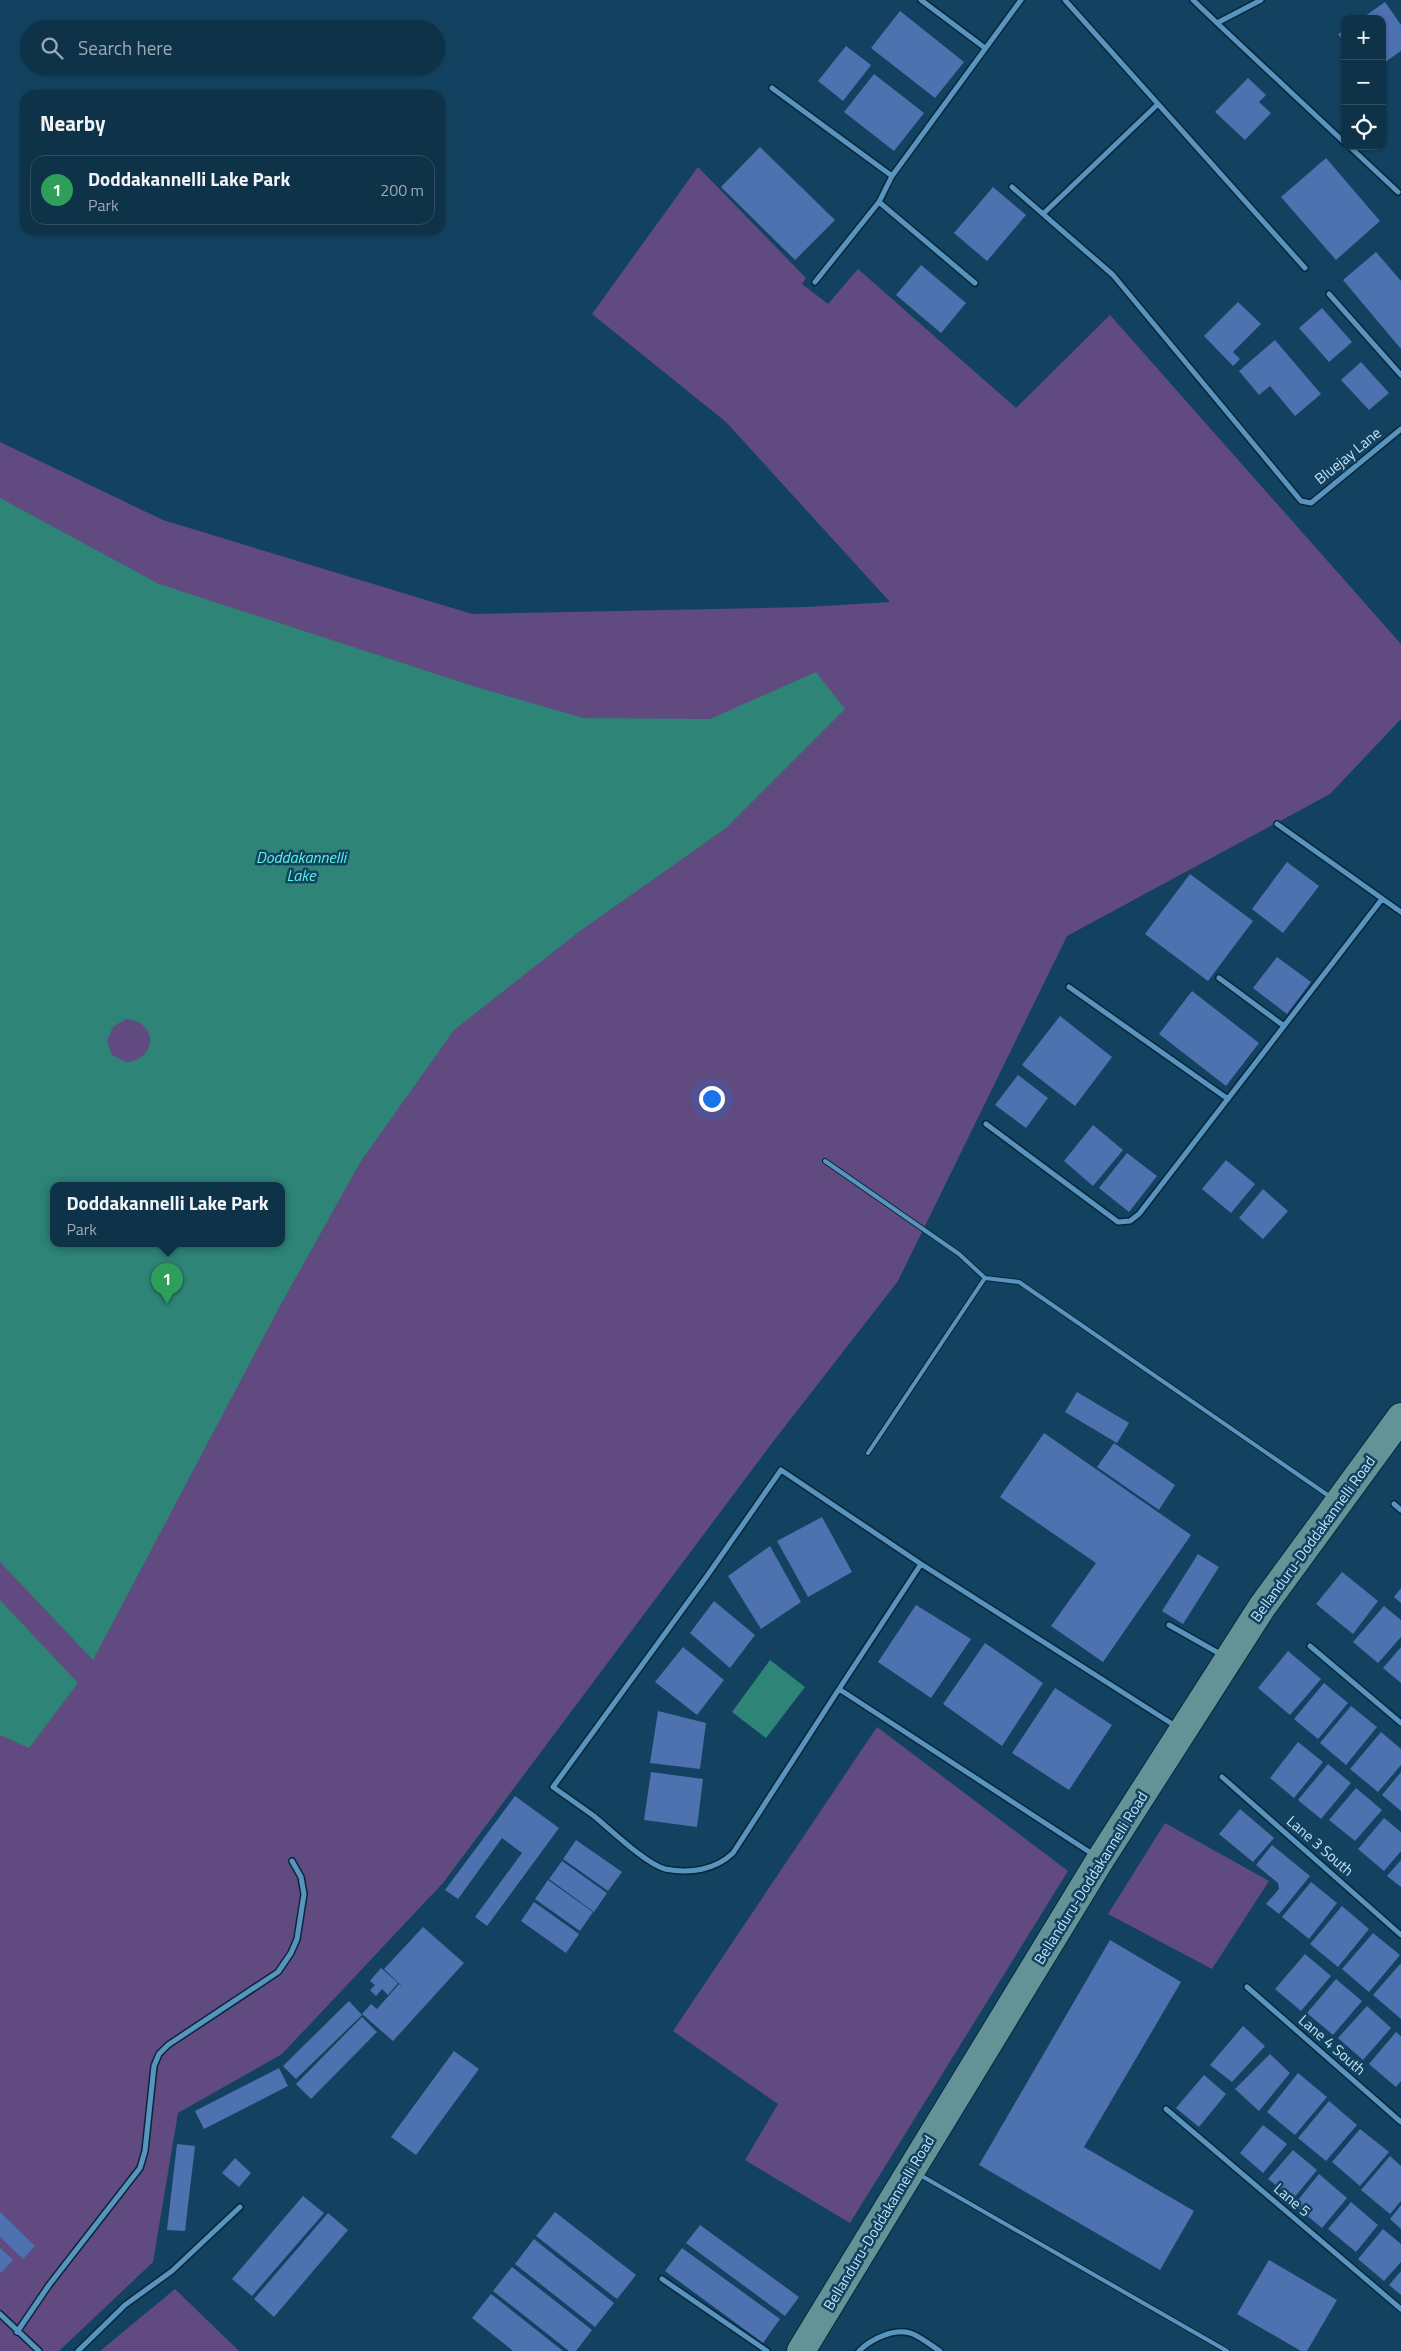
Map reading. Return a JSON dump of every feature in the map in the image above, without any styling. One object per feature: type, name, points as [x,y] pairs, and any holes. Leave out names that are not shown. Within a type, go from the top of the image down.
[{"type":"street","points":[[921,0],[985,48]]},
{"type":"street","points":[[815,282],[879,202],[892,176],[1021,0]]},
{"type":"street","points":[[1066,0],[1305,268]]},
{"type":"street","points":[[1193,0],[1341,138]]},
{"type":"street","points":[[1217,23],[1261,0]]},
{"type":"street","points":[[772,88],[892,176]]},
{"type":"street","points":[[1012,187],[1043,214],[1158,104]]},
{"type":"street","points":[[1353,150],[1398,192]]},
{"type":"street","points":[[879,202],[975,283]]},
{"type":"street","name":"Bluejay Lane","points":[[1043,214],[1113,274],[1301,502],[1311,503],[1401,429]]},
{"type":"street","points":[[1329,294],[1401,374]]},
{"type":"street","points":[[1277,824],[1401,912]]},
{"type":"street","points":[[986,1124],[1118,1222],[1130,1221],[1139,1214],[1382,899]]},
{"type":"street","points":[[1220,978],[1284,1026]]},
{"type":"street","points":[[1069,986],[1228,1099]]},
{"type":"street","name":"Bellanduru-Doddakannelli Road","points":[[801,2351],[1100,1860],[1184,1732],[1262,1607],[1401,1417]]},
{"type":"street","points":[[921,1564],[733,1853],[723,1863],[694,1871],[664,1868],[632,1848],[553,1787],[707,1576],[781,1470],[921,1564],[1184,1732]]},
{"type":"street","points":[[1394,1504],[1401,1510]]},
{"type":"street","points":[[1169,1625],[1229,1659]]},
{"type":"street","points":[[1310,1646],[1401,1723]]},
{"type":"street","points":[[839,1689],[1100,1860]]},
{"type":"street","name":"Lane 3 South","points":[[1222,1777],[1401,1935]]},
{"type":"street","points":[[17,2332],[49,2285],[140,2168],[146,2151],[154,2066],[159,2054],[168,2045],[278,1972],[291,1953],[297,1939],[304,1894],[301,1877],[292,1861]]},
{"type":"street","name":"Lane 4 South","points":[[1247,1986],[1401,2122]]},
{"type":"street","name":"Lane 5","points":[[1166,2109],[1401,2309]]},
{"type":"street","points":[[78,2351],[125,2305],[172,2271],[240,2207]]},
{"type":"street","points":[[662,2279],[766,2351]]},
{"type":"street","points":[[0,2314],[39,2351]]},
{"type":"street","points":[[859,2351],[870,2340],[899,2333],[912,2334],[940,2351]]},
{"type":"lane","points":[[825,1161],[960,1254],[984,1278],[1019,1282],[1338,1502]]},
{"type":"lane","points":[[868,1453],[984,1278]]},
{"type":"lane","points":[[912,2170],[1227,2351]]},
{"type":"shaded area","points":[[698,167],[806,278],[802,284],[828,304],[858,269],[1016,408],[1110,315],[1401,644],[1401,719],[1330,794],[1067,936],[898,1281],[772,1443],[443,1883],[282,2054],[178,2113],[153,2262],[59,2351],[0,2351],[0,442],[163,520],[472,614],[807,607],[890,602],[726,422],[592,314]]},
{"type":"shaded area","points":[[877,1727],[1068,1871],[850,2223],[745,2160],[778,2104],[673,2031]]},
{"type":"shaded area","points":[[1165,1823],[1269,1881],[1212,1969],[1108,1914]]},
{"type":"shaded area","points":[[175,2289],[239,2351],[100,2351]]},
{"type":"water","name":"Doddakannelli Lake","points":[[0,498],[159,584],[473,686],[583,718],[710,719],[816,672],[845,709],[726,828],[580,931],[454,1030],[361,1161],[280,1306],[93,1660],[0,1562]],"holes":[[[126,1019],[136,1021],[144,1026],[150,1040],[144,1054],[126,1062],[112,1055],[107,1041],[113,1027]]]},
{"type":"water","points":[[0,1600],[78,1683],[29,1748],[0,1735]]},
{"type":"water","points":[[770,1660],[805,1687],[766,1738],[732,1712]]},
{"type":"building","points":[[1385,2],[1401,25],[1401,51],[1386,61],[1386,15],[1367,15]]},
{"type":"building","points":[[900,11],[964,62],[935,98],[871,48]]},
{"type":"building","points":[[846,46],[871,65],[843,101],[818,81]]},
{"type":"building","points":[[874,74],[924,113],[894,151],[844,112]]},
{"type":"building","points":[[1248,78],[1266,95],[1259,102],[1271,113],[1245,140],[1215,112]]},
{"type":"building","points":[[760,147],[835,220],[795,260],[721,187]]},
{"type":"building","points":[[1326,158],[1380,221],[1336,260],[1281,197]]},
{"type":"building","points":[[993,187],[1026,215],[987,261],[954,233]]},
{"type":"building","points":[[1376,252],[1401,281],[1401,349],[1343,280]]},
{"type":"building","points":[[921,265],[966,303],[941,333],[896,295]]},
{"type":"building","points":[[1238,302],[1261,324],[1233,352],[1240,359],[1233,366],[1204,336]]},
{"type":"building","points":[[1322,308],[1352,342],[1329,362],[1299,328]]},
{"type":"building","points":[[1275,340],[1321,394],[1295,416],[1270,386],[1259,395],[1239,371]]},
{"type":"building","points":[[1361,362],[1389,393],[1369,410],[1341,380]]},
{"type":"building","points":[[1287,862],[1319,886],[1283,933],[1252,909]]},
{"type":"building","points":[[1190,874],[1253,921],[1208,981],[1145,934]]},
{"type":"building","points":[[1277,957],[1311,982],[1287,1014],[1253,988]]},
{"type":"building","points":[[1192,991],[1259,1043],[1226,1086],[1159,1034]]},
{"type":"building","points":[[1060,1016],[1112,1057],[1075,1106],[1022,1065]]},
{"type":"building","points":[[1018,1075],[1048,1098],[1026,1128],[995,1105]]},
{"type":"building","points":[[1093,1125],[1123,1150],[1093,1186],[1064,1161]]},
{"type":"building","points":[[1127,1153],[1157,1176],[1129,1212],[1099,1188]]},
{"type":"building","points":[[1226,1160],[1255,1184],[1231,1213],[1202,1189]]},
{"type":"building","points":[[1263,1189],[1288,1211],[1263,1239],[1239,1218]]},
{"type":"building","points":[[1077,1392],[1129,1423],[1117,1443],[1065,1412]]},
{"type":"building","points":[[1044,1433],[1191,1535],[1103,1662],[1051,1626],[1096,1563],[1000,1497]]},
{"type":"building","points":[[1114,1443],[1175,1485],[1159,1510],[1097,1467]]},
{"type":"building","points":[[822,1517],[852,1572],[808,1597],[777,1541]]},
{"type":"building","points":[[770,1546],[801,1602],[761,1629],[728,1576]]},
{"type":"building","points":[[1198,1554],[1219,1567],[1183,1624],[1162,1611]]},
{"type":"building","points":[[1342,1572],[1378,1601],[1353,1634],[1316,1604]]},
{"type":"building","points":[[1401,1588],[1401,1603],[1394,1597]]},
{"type":"building","points":[[714,1601],[755,1635],[730,1668],[690,1633]]},
{"type":"building","points":[[916,1605],[971,1639],[931,1698],[878,1662]]},
{"type":"building","points":[[1384,1606],[1401,1620],[1401,1637],[1378,1663],[1353,1642]]},
{"type":"building","points":[[985,1643],[1043,1683],[1002,1746],[943,1704]]},
{"type":"building","points":[[683,1647],[724,1680],[697,1715],[655,1682]]},
{"type":"building","points":[[1401,1647],[1401,1683],[1383,1668]]},
{"type":"building","points":[[1288,1651],[1321,1679],[1290,1715],[1258,1688]]},
{"type":"building","points":[[1324,1683],[1348,1703],[1318,1739],[1294,1719]]},
{"type":"building","points":[[1055,1688],[1112,1725],[1069,1790],[1012,1753]]},
{"type":"building","points":[[1351,1706],[1377,1727],[1346,1765],[1320,1743]]},
{"type":"building","points":[[658,1711],[706,1723],[700,1769],[650,1763]]},
{"type":"building","points":[[1381,1732],[1401,1749],[1401,1765],[1378,1792],[1350,1769]]},
{"type":"building","points":[[1298,1742],[1323,1762],[1294,1798],[1270,1778]]},
{"type":"building","points":[[1328,1764],[1351,1783],[1321,1819],[1298,1800]]},
{"type":"building","points":[[651,1772],[703,1779],[697,1827],[644,1820]]},
{"type":"building","points":[[1401,1772],[1401,1811],[1382,1795]]},
{"type":"building","points":[[1356,1788],[1382,1810],[1355,1841],[1329,1820]]},
{"type":"building","points":[[515,1796],[559,1828],[487,1926],[475,1917],[522,1853],[502,1838],[458,1899],[445,1890]]},
{"type":"building","points":[[1240,1809],[1274,1838],[1253,1862],[1219,1834]]},
{"type":"building","points":[[1384,1818],[1401,1832],[1401,1851],[1384,1871],[1358,1849]]},
{"type":"building","points":[[576,1840],[622,1872],[608,1891],[563,1859]]},
{"type":"building","points":[[1272,1845],[1310,1876],[1279,1914],[1266,1904],[1279,1889],[1278,1883],[1256,1865]]},
{"type":"building","points":[[1401,1860],[1401,1887],[1387,1876]]},
{"type":"building","points":[[562,1861],[607,1893],[594,1912],[549,1879]]},
{"type":"building","points":[[548,1880],[593,1912],[580,1931],[535,1899]]},
{"type":"building","points":[[1311,1882],[1337,1903],[1309,1939],[1282,1917]]},
{"type":"building","points":[[534,1902],[579,1934],[566,1953],[521,1921]]},
{"type":"building","points":[[1342,1906],[1369,1929],[1338,1967],[1310,1944]]},
{"type":"building","points":[[423,1927],[464,1963],[393,2041],[362,2014],[371,2004],[377,2009],[399,1984],[403,1987],[384,1969]]},
{"type":"building","points":[[1373,1933],[1400,1955],[1369,1992],[1342,1969]]},
{"type":"building","points":[[1110,1940],[1181,1982],[1084,2147],[1194,2211],[1160,2270],[979,2165]]},
{"type":"building","points":[[1305,1954],[1331,1976],[1301,2011],[1275,1989]]},
{"type":"building","points":[[1401,1963],[1401,2019],[1373,1995]]},
{"type":"building","points":[[381,1968],[398,1983],[388,1995],[382,1989],[376,1996],[370,1990],[375,1985],[370,1981]]},
{"type":"building","points":[[1336,1979],[1362,2001],[1333,2035],[1307,2013]]},
{"type":"building","points":[[349,2001],[362,2015],[296,2079],[283,2066]]},
{"type":"building","points":[[1367,2006],[1391,2028],[1363,2060],[1338,2038]]},
{"type":"building","points":[[362,2017],[377,2032],[311,2099],[296,2084]]},
{"type":"building","points":[[1243,2026],[1265,2046],[1232,2082],[1210,2065]]},
{"type":"building","points":[[1396,2032],[1401,2036],[1401,2081],[1396,2087],[1369,2064]]},
{"type":"building","points":[[454,2051],[479,2069],[416,2155],[391,2137]]},
{"type":"building","points":[[1270,2054],[1290,2073],[1259,2111],[1235,2089]]},
{"type":"building","points":[[279,2068],[288,2086],[204,2129],[195,2111]]},
{"type":"building","points":[[1298,2073],[1327,2097],[1295,2135],[1267,2112]]},
{"type":"building","points":[[1204,2075],[1226,2094],[1199,2127],[1176,2108]]},
{"type":"building","points":[[1329,2101],[1357,2125],[1326,2161],[1298,2138]]},
{"type":"building","points":[[1263,2125],[1287,2144],[1263,2173],[1240,2153]]},
{"type":"building","points":[[1360,2129],[1389,2152],[1360,2186],[1332,2162]]},
{"type":"building","points":[[177,2144],[195,2146],[185,2231],[167,2230]]},
{"type":"building","points":[[1293,2150],[1317,2170],[1293,2199],[1268,2179]]},
{"type":"building","points":[[1390,2156],[1401,2166],[1401,2201],[1390,2214],[1361,2190]]},
{"type":"building","points":[[235,2158],[251,2173],[239,2187],[222,2173]]},
{"type":"building","points":[[1319,2174],[1347,2198],[1322,2228],[1294,2205]]},
{"type":"building","points":[[303,2196],[324,2213],[252,2296],[232,2279]]},
{"type":"building","points":[[1351,2202],[1378,2225],[1356,2252],[1328,2229]]},
{"type":"building","points":[[1401,2205],[1401,2229],[1390,2219]]},
{"type":"building","points":[[0,2212],[35,2246],[23,2259],[0,2237]]},
{"type":"building","points":[[555,2212],[636,2275],[617,2299],[536,2236]]},
{"type":"building","points":[[328,2213],[348,2230],[274,2317],[254,2299]]},
{"type":"building","points":[[700,2225],[799,2297],[785,2316],[686,2243]]},
{"type":"building","points":[[1383,2229],[1401,2244],[1401,2262],[1384,2281],[1358,2259]]},
{"type":"building","points":[[534,2239],[614,2303],[595,2327],[515,2264]]},
{"type":"building","points":[[0,2248],[13,2260],[1,2273],[0,2272]]},
{"type":"building","points":[[682,2248],[780,2319],[763,2343],[665,2271]]},
{"type":"building","points":[[1269,2260],[1337,2300],[1307,2351],[1301,2351],[1237,2314]]},
{"type":"building","points":[[512,2267],[592,2330],[576,2351],[569,2351],[493,2291]]},
{"type":"building","points":[[1401,2271],[1401,2295],[1389,2285]]},
{"type":"building","points":[[491,2294],[563,2351],[513,2351],[472,2318]]},
{"type":"place","name":"Doddakannelli Lake Park","points":[[167,1304]]}]
